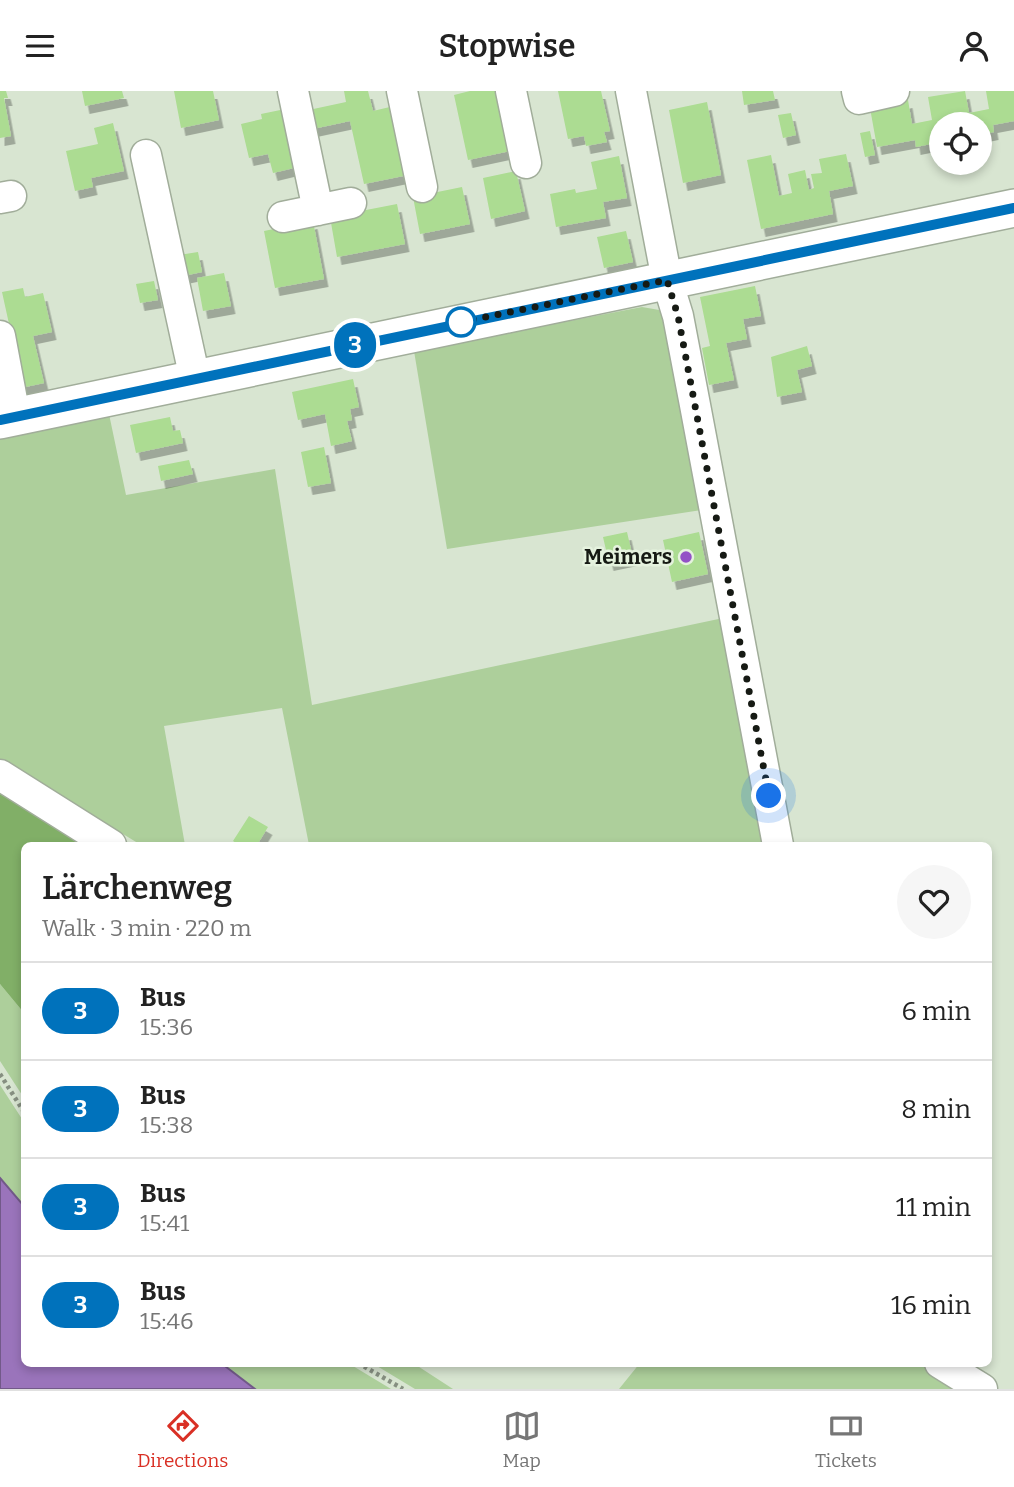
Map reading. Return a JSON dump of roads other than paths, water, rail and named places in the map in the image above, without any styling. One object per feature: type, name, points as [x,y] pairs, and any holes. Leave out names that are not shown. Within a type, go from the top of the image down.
[{"type":"main road","points":[[8,418],[1014,208]]},
{"type":"street","points":[[293,91],[317,210]]},
{"type":"street","points":[[402,91],[422,187]]},
{"type":"street","points":[[511,91],[526,163]]},
{"type":"street","points":[[631,91],[667,280],[683,342],[777,842]]},
{"type":"street","points":[[858,91],[859,99],[894,91]]},
{"type":"street","points":[[146,155],[195,379]]},
{"type":"street","points":[[283,217],[351,203]]},
{"type":"street","points":[[0,336],[8,418]]},
{"type":"street","points":[[0,775],[106,842]]},
{"type":"street","points":[[946,1367],[982,1389]]},
{"type":"place","name":"Meimers","points":[[686,557]]}]
